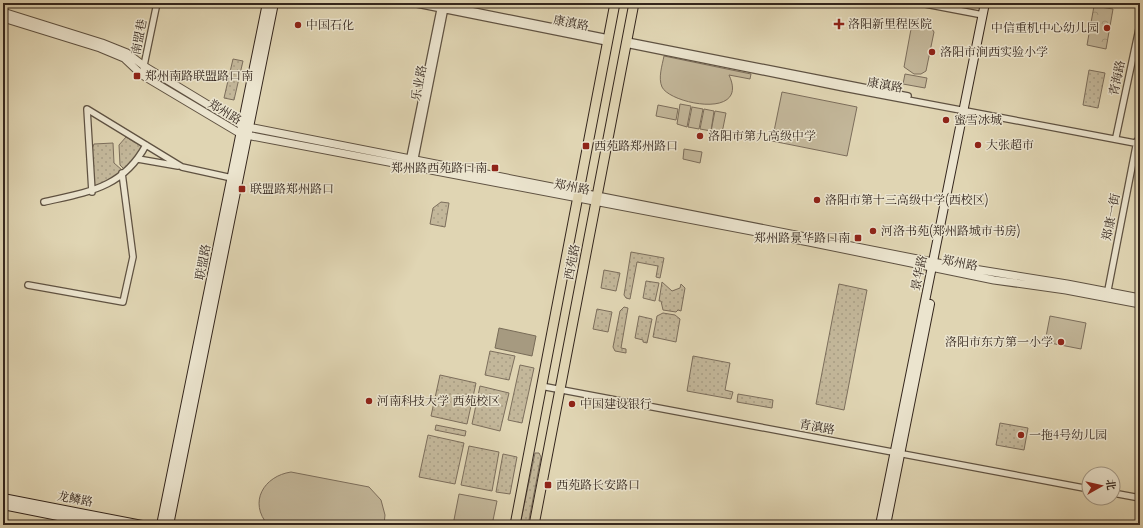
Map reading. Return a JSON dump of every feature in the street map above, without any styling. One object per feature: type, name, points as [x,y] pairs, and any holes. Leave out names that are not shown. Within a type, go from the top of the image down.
[{"type":"main road","name":"联盟路","points":[[246,126],[267,3]]},
{"type":"main road","name":"联盟路","points":[[169,525],[244,135],[274,3]]},
{"type":"main road","name":"西苑路","points":[[515,525],[541,386],[580,196],[615,3]]},
{"type":"main road","name":"西苑路","points":[[534,525],[634,3]]},
{"type":"main road","name":"景华路","points":[[967,110],[985,3]]},
{"type":"main road","name":"景华路","points":[[880,525],[897,452],[990,3]]},
{"type":"main road","name":"联盟路","points":[[162,525],[232,178],[244,135]]},
{"type":"main road","name":"景华路","points":[[886,525],[897,452]]},
{"type":"main road","name":"龙鳞路","points":[[3,498],[142,525]]},
{"type":"main road","name":"龙鳞路","points":[[3,505],[103,525]]},
{"type":"street","name":"南盟巷","points":[[142,75],[157,3]]},
{"type":"street","name":"康滇路","points":[[412,3],[443,6],[608,40]]},
{"type":"street","name":"康滇路","points":[[434,3],[443,6]]},
{"type":"street","points":[[920,3],[983,15]]},
{"type":"street","name":"乐业路","points":[[412,164],[443,6]]},
{"type":"street","points":[[3,12],[25,22]]},
{"type":"street","points":[[3,18],[25,22]]},
{"type":"street","name":"郑州路","points":[[25,22],[109,45],[127,53],[144,66],[246,126],[412,164]]},
{"type":"street","name":"郑州路","points":[[25,22],[124,58],[142,75],[244,135],[412,164],[596,199],[802,241],[936,266],[994,280],[1140,298]]},
{"type":"street","name":"青海路","points":[[1116,137],[1140,24]]},
{"type":"street","name":"康滇路","points":[[626,42],[844,88],[1138,142]]},
{"type":"street","points":[[92,192],[87,109],[182,167]]},
{"type":"street","name":"康滇路","points":[[967,110],[1138,142]]},
{"type":"street","name":"郑康一街","points":[[1107,295],[1138,142]]},
{"type":"street","points":[[44,202],[92,192],[112,182],[138,159],[146,145]]},
{"type":"street","points":[[138,159],[232,178]]},
{"type":"street","points":[[28,285],[123,302],[133,257],[122,173]]},
{"type":"street","name":"郑州路","points":[[1107,295],[1140,304]]},
{"type":"street","name":"青滇路","points":[[541,386],[1081,487]]},
{"type":"street","points":[[1121,494],[1140,498]]},
{"type":"green space","points":[[1094,6],[1113,9],[1106,49],[1087,45]]},
{"type":"green space","points":[[920,24],[930,26],[934,32],[926,71],[921,74],[914,74],[904,67],[911,29]]},
{"type":"green space","points":[[664,56],[751,74],[750,79],[729,75],[732,89],[729,98],[719,103],[692,103],[679,99],[668,93],[662,87],[660,76]]},
{"type":"green space","points":[[233,59],[243,61],[234,100],[224,98]]},
{"type":"green space","points":[[1089,70],[1105,73],[1098,108],[1083,105]]},
{"type":"green space","points":[[905,74],[927,78],[925,88],[903,84]]},
{"type":"green space","points":[[782,92],[857,107],[847,156],[772,141]]},
{"type":"green space","points":[[680,104],[691,106],[687,127],[677,124]]},
{"type":"green space","points":[[658,105],[678,109],[676,120],[656,116]]},
{"type":"green space","points":[[692,107],[703,109],[699,129],[688,127]]},
{"type":"green space","points":[[704,109],[714,111],[711,131],[700,129]]},
{"type":"green space","points":[[715,111],[726,113],[722,133],[711,131]]},
{"type":"green space","points":[[126,137],[141,146],[139,154],[124,169],[120,165],[119,145]]},
{"type":"green space","points":[[113,143],[114,163],[122,170],[110,181],[93,189],[90,154],[94,144]]},
{"type":"green space","points":[[684,149],[702,152],[700,163],[683,159]]},
{"type":"green space","points":[[441,202],[449,203],[445,227],[430,224],[433,208]]},
{"type":"green space","points":[[631,252],[664,258],[660,278],[656,277],[658,266],[637,262],[630,299],[626,298],[624,295]]},
{"type":"green space","points":[[604,270],[620,273],[616,291],[601,288]]},
{"type":"green space","points":[[646,281],[659,283],[655,301],[643,298]]},
{"type":"green space","points":[[662,282],[672,291],[680,288],[681,284],[685,288],[681,311],[678,310],[676,312],[663,310],[661,301],[659,301]]},
{"type":"green space","points":[[839,284],[867,290],[844,410],[816,404]]},
{"type":"green space","points":[[624,307],[628,308],[621,348],[626,349],[626,353],[615,351],[613,347],[620,311]]},
{"type":"green space","points":[[597,309],[612,312],[608,332],[593,329]]},
{"type":"green space","points":[[663,313],[675,315],[680,319],[676,342],[653,337],[657,316]]},
{"type":"green space","points":[[639,316],[652,319],[647,343],[643,342],[643,340],[635,338]]},
{"type":"green space","points":[[1050,316],[1086,323],[1081,349],[1045,342]]},
{"type":"green space","points":[[490,351],[515,356],[509,380],[485,375]]},
{"type":"green space","points":[[693,356],[730,363],[725,390],[733,392],[731,399],[687,391]]},
{"type":"green space","points":[[520,365],[534,368],[522,423],[508,420]]},
{"type":"green space","points":[[440,375],[476,383],[467,424],[431,416]]},
{"type":"green space","points":[[480,386],[509,393],[500,431],[472,424]]},
{"type":"green space","points":[[738,394],[773,400],[772,408],[737,402]]},
{"type":"green space","points":[[1000,423],[1028,428],[1024,450],[996,445]]},
{"type":"green space","points":[[436,425],[466,431],[465,436],[435,430]]},
{"type":"green space","points":[[428,435],[464,443],[455,484],[419,477]]},
{"type":"green space","points":[[469,446],[499,452],[492,491],[461,485]]},
{"type":"green space","points":[[535,453],[539,453],[541,457],[528,525],[520,525]]},
{"type":"green space","points":[[503,454],[517,457],[510,494],[496,492]]},
{"type":"green space","points":[[291,472],[369,487],[381,500],[385,515],[384,525],[268,525],[259,508],[259,499],[262,491],[273,479],[281,474]]},
{"type":"green space","points":[[459,494],[497,501],[492,525],[453,525]]},
{"type":"shaded area","points":[[499,328],[536,336],[532,356],[495,348]]},
{"type":"place","name":"洛阳新里程医院","points":[[839,24]]},
{"type":"place","name":"中国石化","points":[[298,25]]},
{"type":"place","name":"中信重机中心幼儿园","points":[[1107,28]]},
{"type":"place","name":"洛阳市涧西实验小学","points":[[932,52]]},
{"type":"place","name":"郑州南路联盟路口南","points":[[137,76]]},
{"type":"place","name":"蜜雪冰城","points":[[946,120]]},
{"type":"place","name":"洛阳市第九高级中学","points":[[700,136]]},
{"type":"place","name":"大张超市","points":[[978,145]]},
{"type":"place","name":"西苑路郑州路口","points":[[586,146]]},
{"type":"place","name":"郑州路西苑路口南","points":[[495,168]]},
{"type":"place","name":"联盟路郑州路口","points":[[242,189]]},
{"type":"place","name":"洛阳市第十三高级中学(西校区)","points":[[817,200]]},
{"type":"place","name":"河洛书苑(郑州路城市书房)","points":[[873,231]]},
{"type":"place","name":"郑州路景华路口南","points":[[858,238]]},
{"type":"place","name":"洛阳市东方第一小学","points":[[1061,342]]},
{"type":"place","name":"河南科技大学 西苑校区","points":[[369,401]]},
{"type":"place","name":"中国建设银行","points":[[572,404]]},
{"type":"place","name":"一拖4号幼儿园","points":[[1021,435]]},
{"type":"place","name":"西苑路长安路口","points":[[548,485]]}]
